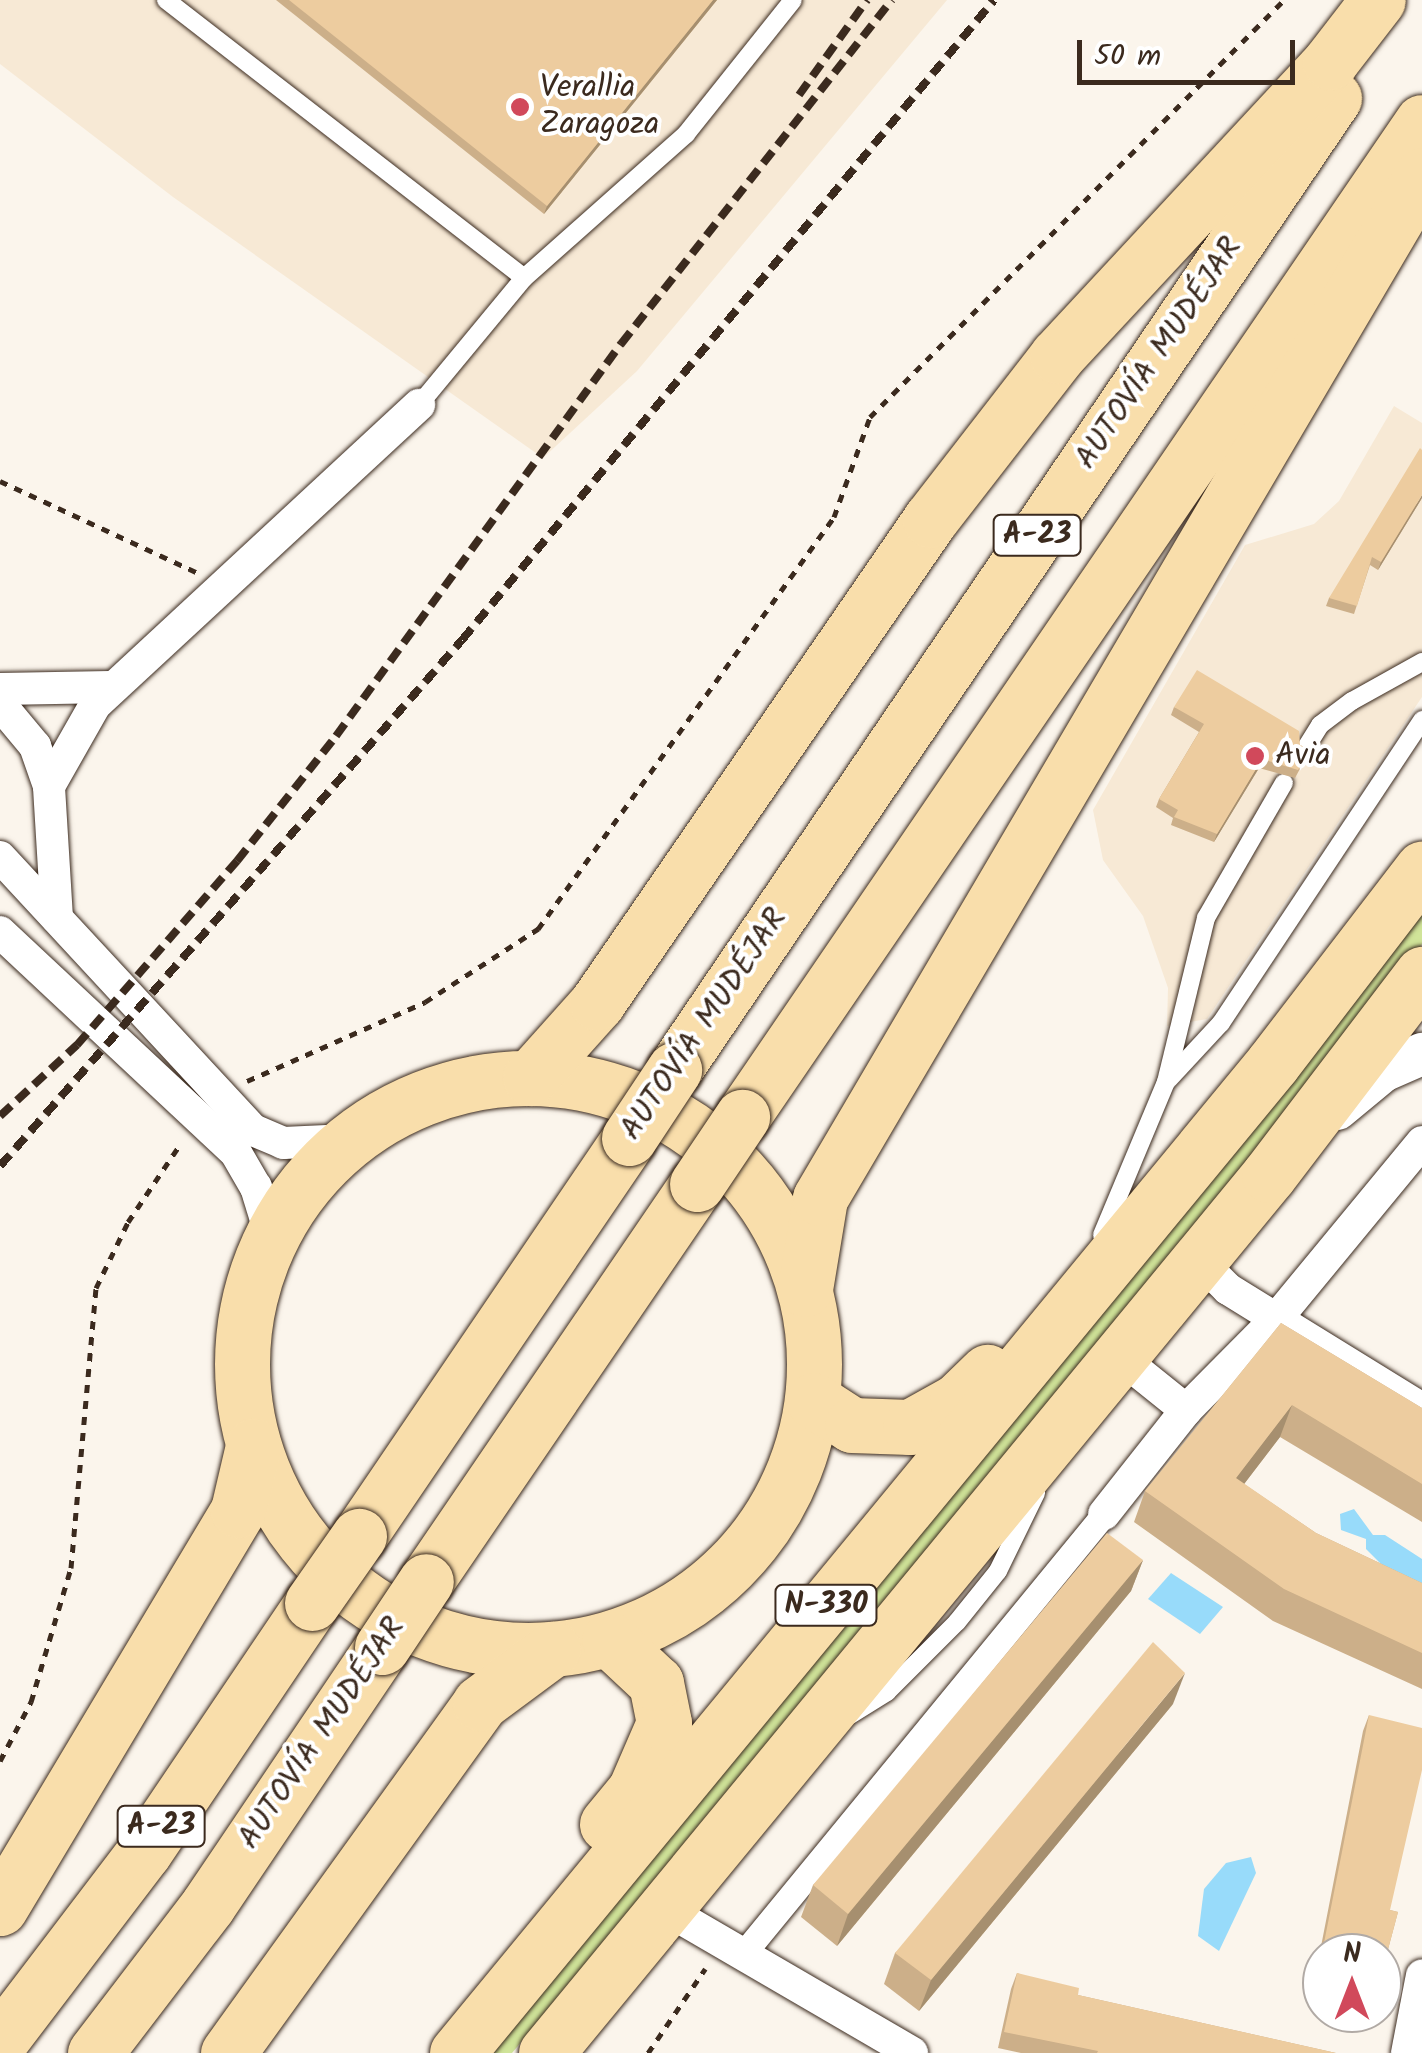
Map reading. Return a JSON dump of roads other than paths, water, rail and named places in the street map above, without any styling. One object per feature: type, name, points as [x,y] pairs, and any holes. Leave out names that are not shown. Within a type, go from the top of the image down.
[{"type":"highway","points":[[530,1078],[597,1003],[930,520],[1056,356],[1330,62],[1378,0]]},
{"type":"highway","name":"AUTOVÍA MUDÉJAR","points":[[0,2042],[144,1852],[1400,0]]},
{"type":"highway","name":"AUTOVÍA MUDÉJAR","points":[[95,2053],[208,1904],[1422,122]]},
{"type":"highway","points":[[806,1289],[820,1198],[1422,175]]},
{"type":"highway","name":"N-330","points":[[456,2053],[1195,1156],[1422,869]]},
{"type":"highway","name":"N-330","points":[[546,2053],[1269,1175],[1422,974]]},
{"type":"highway","points":[[0,1908],[238,1510],[253,1446],[242,1339],[252,1286],[292,1200],[349,1140],[434,1094],[530,1078],[630,1096],[690,1127],[762,1198],[806,1289],[815,1344],[813,1400],[787,1488],[734,1563],[677,1609],[609,1638],[553,1649],[456,1641],[367,1600],[296,1533],[253,1446]]},
{"type":"highway","points":[[813,1400],[852,1425],[880,1431],[936,1416],[990,1368],[1143,1186],[1195,1156]]},
{"type":"highway","points":[[419,2053],[636,1790],[664,1723],[656,1683],[609,1638]]},
{"type":"highway","points":[[228,2053],[480,1703],[553,1649]]},
{"type":"street","points":[[49,786],[110,687],[226,585],[419,404]]},
{"type":"street","points":[[0,689],[110,687]]},
{"type":"street","points":[[0,704],[35,746],[49,786],[57,918]]},
{"type":"street","points":[[3,858],[57,918],[212,1110],[249,1173],[272,1236]]},
{"type":"street","points":[[0,932],[212,1110],[283,1143],[349,1140]]},
{"type":"street","points":[[1269,1175],[1357,1090],[1422,1054]]},
{"type":"street","points":[[733,1949],[1104,1514],[1186,1410],[1276,1318],[1422,1142]]},
{"type":"street","points":[[1199,1260],[1228,1289],[1422,1409]]},
{"type":"street","points":[[1120,1357],[1186,1410]]},
{"type":"street","points":[[666,1909],[912,2053]]},
{"type":"street","points":[[1407,2053],[1422,1975]]},
{"type":"lane","points":[[166,0],[524,278]]},
{"type":"lane","points":[[419,404],[524,278],[686,134],[793,0]]},
{"type":"lane","points":[[1306,746],[1336,713],[1422,662]]},
{"type":"lane","points":[[1166,1082],[1221,1024],[1422,720]]},
{"type":"lane","points":[[1102,1234],[1166,1082],[1206,918],[1284,783]]},
{"type":"water","points":[[1354,1509],[1373,1535],[1385,1535],[1422,1559],[1422,1586],[1388,1571],[1366,1549],[1366,1539],[1341,1530],[1340,1514]]},
{"type":"water","points":[[1171,1573],[1223,1607],[1200,1634],[1148,1599]]},
{"type":"water","points":[[1251,1857],[1256,1873],[1219,1951],[1198,1936],[1204,1889],[1226,1863]]},
{"type":"railway","points":[[799,95],[867,0]]},
{"type":"railway","points":[[0,1116],[77,1045],[237,861],[336,736],[621,344],[892,0]]},
{"type":"railway","points":[[0,1166],[462,640],[994,0]]},
{"type":"place","name":"Verallia Zaragoza","points":[[520,107]]},
{"type":"place","name":"Avia","points":[[1255,756]]}]
